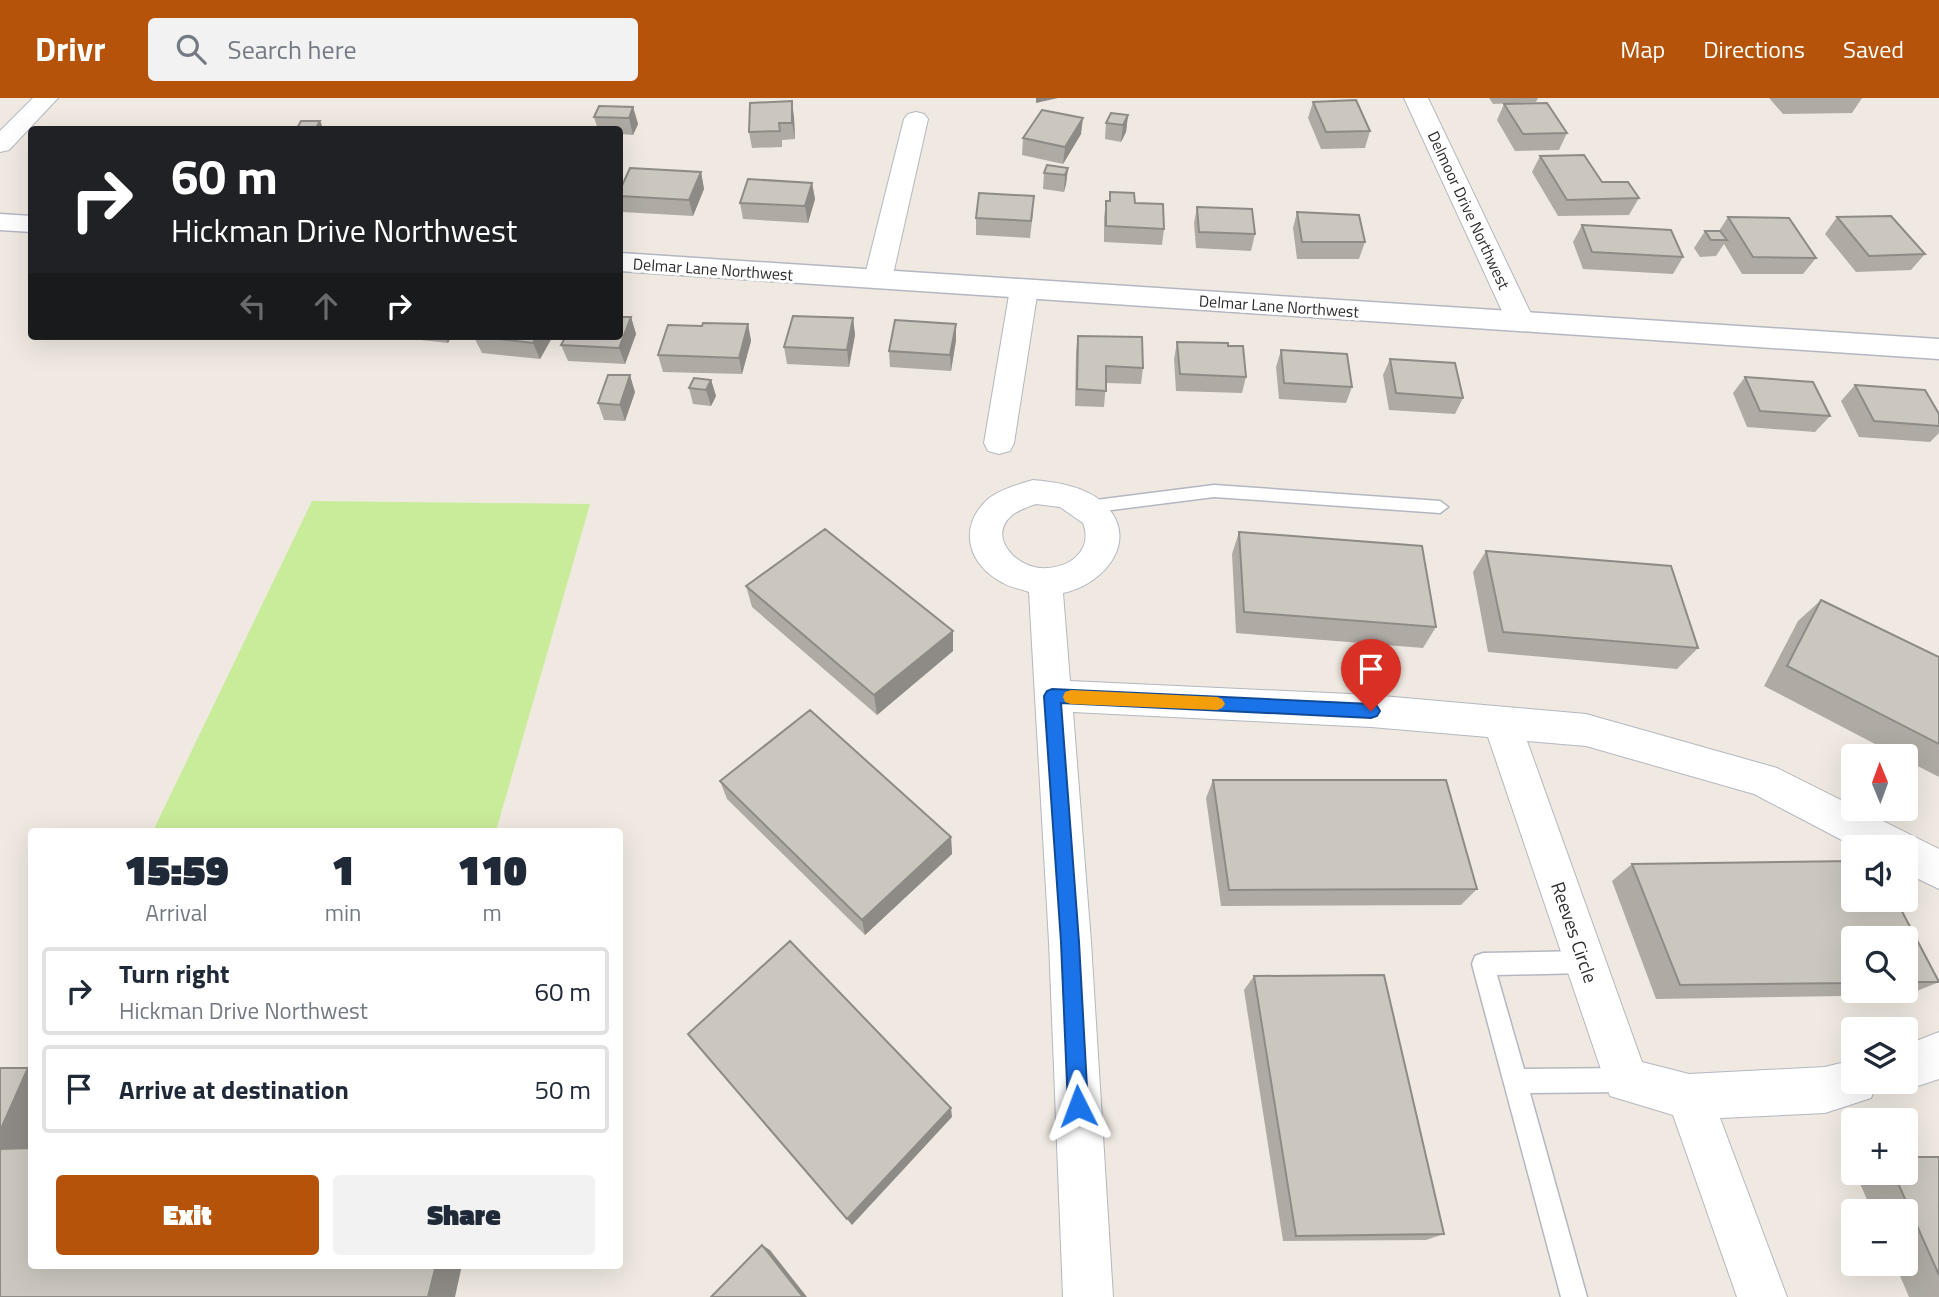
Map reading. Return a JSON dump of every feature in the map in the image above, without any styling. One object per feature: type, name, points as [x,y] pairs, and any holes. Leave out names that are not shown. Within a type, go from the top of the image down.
[{"type":"street","points":[[0,145],[47,98]]},
{"type":"street","name":"Delmoor Drive Northwest","points":[[1416,98],[1521,322]]},
{"type":"street","points":[[878,279],[916,119]]},
{"type":"street","points":[[0,222],[28,224]]},
{"type":"street","name":"Delmar Lane Northwest","points":[[623,262],[1939,349]]},
{"type":"street","points":[[999,443],[1024,289]]},
{"type":"street","points":[[1032,492],[1052,493],[1072,498],[1088,507],[1103,534],[1102,549],[1094,562],[1082,572],[1065,579],[1045,582],[1026,579],[1009,572],[995,561],[986,548],[984,534],[988,519],[998,506],[1014,497],[1032,492]]},
{"type":"street","points":[[1045,582],[1070,942],[1088,1297]]},
{"type":"street","points":[[1052,696],[1371,711],[1586,730],[1763,780],[1871,835]]},
{"type":"street","name":"Reeves Circle","points":[[1502,723],[1626,1080]]},
{"type":"street","points":[[1918,859],[1939,870]]},
{"type":"street","points":[[1918,1063],[1936,1058],[1939,1054]]},
{"type":"street","points":[[1626,1080],[1689,1097],[1825,1090],[1841,1086]]},
{"type":"street","points":[[1689,1097],[1762,1297]]},
{"type":"lane","points":[[1088,507],[1214,491],[1440,508]]},
{"type":"lane","points":[[1574,1297],[1483,964],[1585,962]]},
{"type":"lane","points":[[1515,1081],[1626,1080]]},
{"type":"green space","points":[[312,501],[590,504],[497,828],[154,828]]},
{"type":"building","points":[[1356,100],[1370,131],[1326,132],[1313,102]]},
{"type":"building","points":[[792,101],[792,123],[779,123],[780,131],[749,132],[750,103]]},
{"type":"building","points":[[1547,103],[1567,133],[1523,134],[1504,104]]},
{"type":"building","points":[[599,106],[633,107],[629,118],[594,117]]},
{"type":"building","points":[[1042,110],[1083,118],[1065,147],[1023,138]]},
{"type":"building","points":[[1111,113],[1128,115],[1123,125],[1106,123]]},
{"type":"building","points":[[301,121],[320,121],[317,126],[298,126]]},
{"type":"building","points":[[1584,155],[1602,182],[1628,182],[1639,198],[1567,200],[1540,156]]},
{"type":"building","points":[[1047,165],[1068,168],[1065,175],[1044,173]]},
{"type":"building","points":[[630,168],[701,172],[689,200],[623,196],[623,183]]},
{"type":"building","points":[[748,179],[812,183],[805,206],[740,203]]},
{"type":"building","points":[[1110,192],[1134,193],[1135,203],[1163,204],[1164,229],[1106,226],[1106,201],[1110,201]]},
{"type":"building","points":[[979,193],[1034,196],[1031,221],[976,218]]},
{"type":"building","points":[[1197,207],[1252,209],[1255,234],[1199,232]]},
{"type":"building","points":[[1297,212],[1359,215],[1365,242],[1302,242]]},
{"type":"building","points":[[1891,216],[1925,254],[1869,256],[1837,217]]},
{"type":"building","points":[[1728,217],[1789,218],[1816,258],[1753,257]]},
{"type":"building","points":[[1582,225],[1671,230],[1683,257],[1592,252]]},
{"type":"building","points":[[1705,231],[1720,231],[1727,240],[1711,240]]},
{"type":"building","points":[[793,316],[853,318],[847,350],[784,347]]},
{"type":"building","points":[[623,317],[631,317],[623,338]]},
{"type":"building","points":[[895,320],[956,324],[950,355],[889,351]]},
{"type":"building","points":[[703,323],[748,324],[739,358],[658,355],[668,325],[702,326]]},
{"type":"building","points":[[1078,336],[1142,337],[1143,368],[1106,366],[1106,391],[1077,389]]},
{"type":"building","points":[[508,340],[535,340],[533,343]]},
{"type":"building","points":[[564,340],[622,340],[619,348],[561,345]]},
{"type":"building","points":[[1177,342],[1243,346],[1246,377],[1180,374]]},
{"type":"building","points":[[1281,350],[1347,354],[1352,387],[1284,383]]},
{"type":"building","points":[[1390,359],[1455,363],[1463,398],[1396,393]]},
{"type":"building","points":[[608,375],[630,375],[620,405],[598,403]]},
{"type":"building","points":[[1745,377],[1813,382],[1830,416],[1760,411]]},
{"type":"building","points":[[694,378],[711,380],[706,390],[689,388]]},
{"type":"building","points":[[1855,385],[1925,390],[1939,414],[1939,426],[1874,421]]},
{"type":"building","points":[[825,529],[953,631],[874,695],[746,586]]},
{"type":"building","points":[[1239,532],[1422,546],[1436,627],[1244,612]]},
{"type":"building","points":[[1486,551],[1671,566],[1698,648],[1503,632]]},
{"type":"building","points":[[1821,600],[1939,657],[1939,744],[1787,666]]},
{"type":"building","points":[[810,710],[951,837],[862,920],[720,781]]},
{"type":"building","points":[[1213,780],[1446,780],[1477,889],[1229,890]]},
{"type":"building","points":[[1841,861],[1841,912],[1902,912],[1910,926],[1841,926],[1841,983],[1680,985],[1632,864]]},
{"type":"building","points":[[790,941],[951,1108],[847,1219],[688,1034]]},
{"type":"building","points":[[1918,942],[1939,982],[1918,982]]},
{"type":"building","points":[[1384,975],[1444,1234],[1296,1236],[1254,976]]},
{"type":"building","points":[[0,1068],[28,1068],[0,1131]]},
{"type":"building","points":[[28,1148],[28,1269],[435,1269],[428,1297],[0,1297],[0,1149]]},
{"type":"building","points":[[1918,1157],[1939,1157],[1939,1275],[1918,1228],[1918,1199],[1905,1199],[1899,1185],[1918,1185]]},
{"type":"building","points":[[762,1245],[803,1297],[711,1297]]},
{"type":"slow traffic","points":[[1071,697],[1217,704]]},
{"type":"route","points":[[1078,1106],[1070,942],[1052,696],[1371,711]]}]
